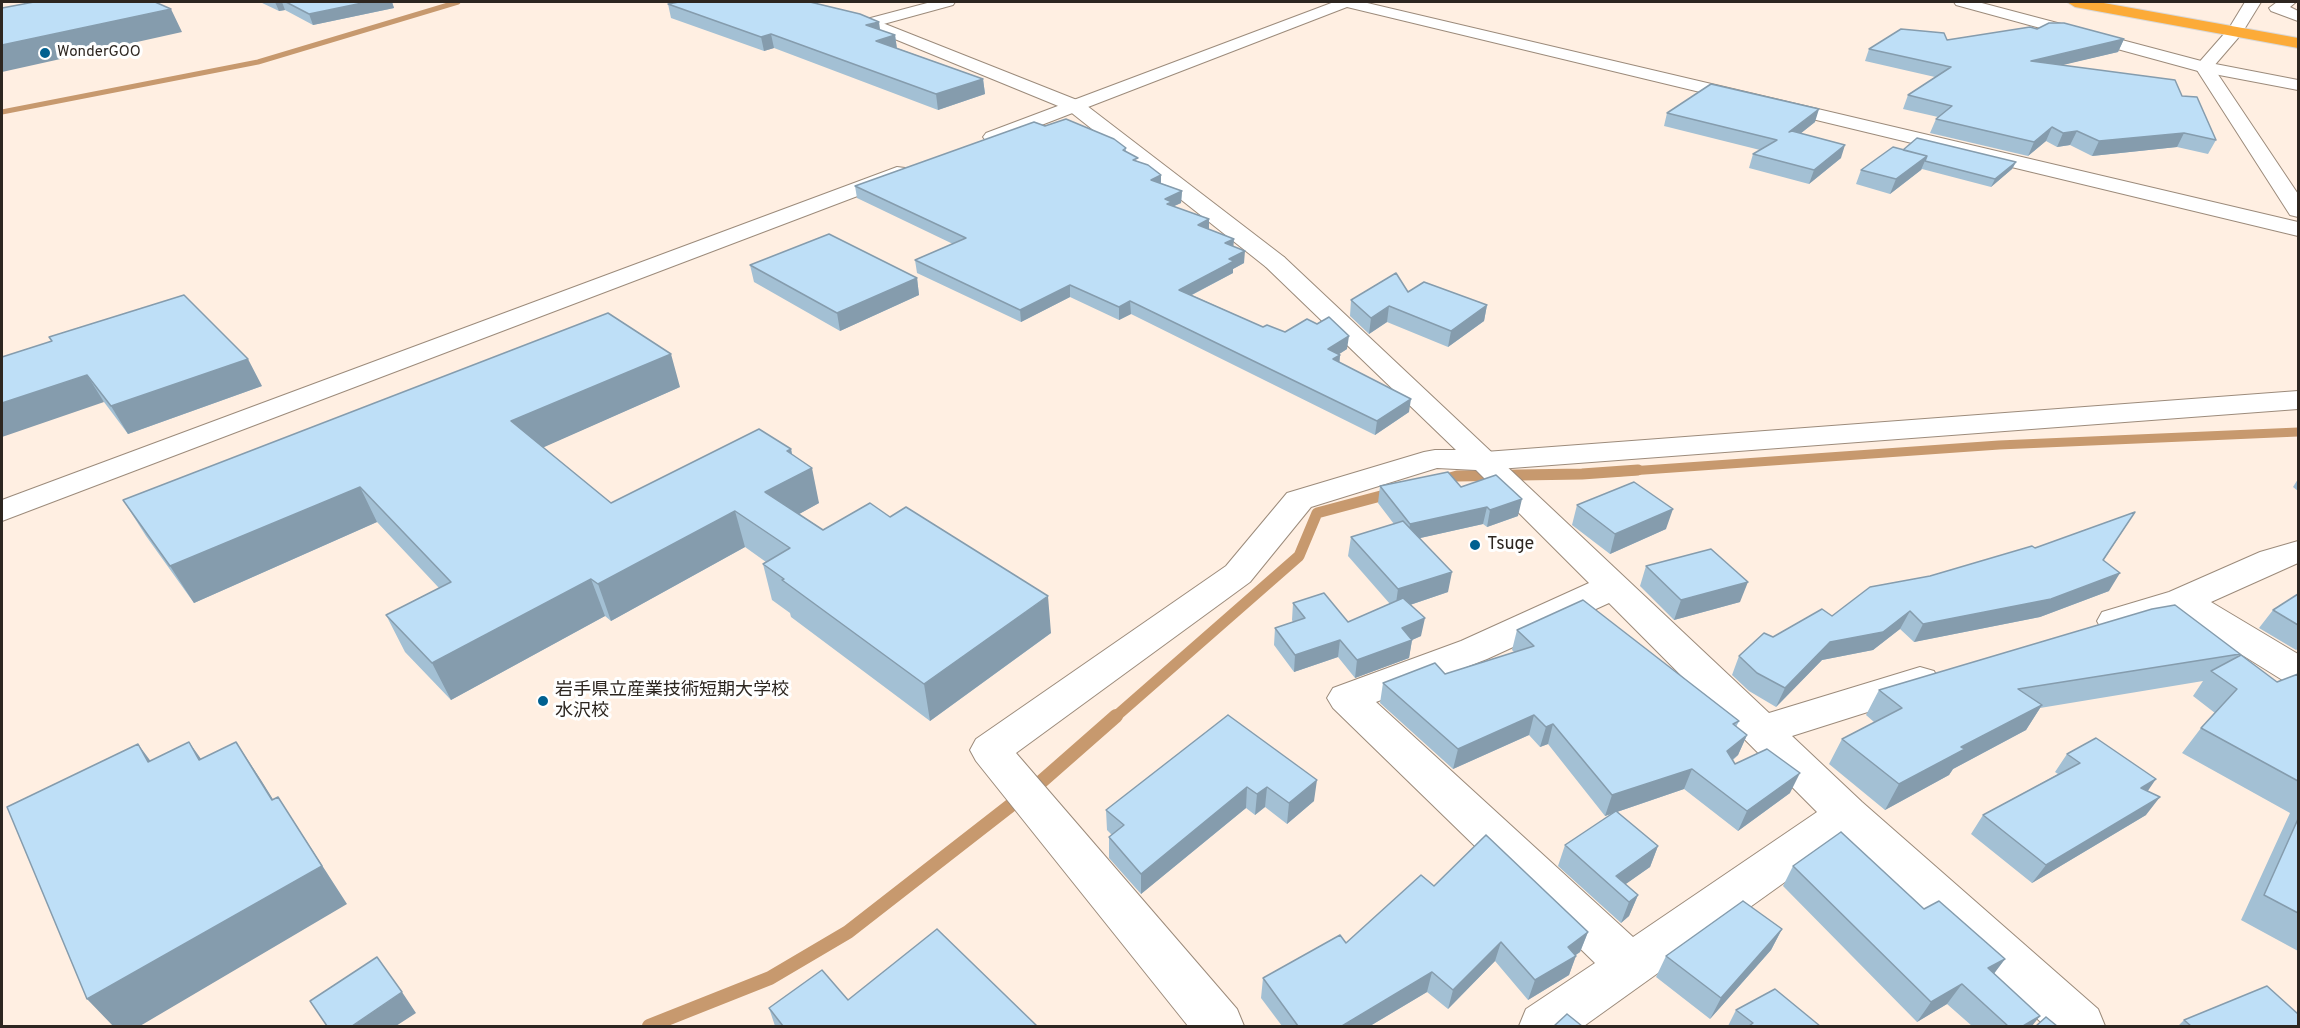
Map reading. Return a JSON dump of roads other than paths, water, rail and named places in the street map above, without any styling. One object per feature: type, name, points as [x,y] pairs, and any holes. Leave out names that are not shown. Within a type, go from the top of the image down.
[{"type":"highway","points":[[2075,2],[2298,43]]},
{"type":"street","points":[[789,2],[869,23],[1075,106],[1275,262],[1485,461],[1847,813],[2080,1026]]},
{"type":"street","points":[[869,23],[947,2]]},
{"type":"street","points":[[975,144],[1346,2],[2298,229]]},
{"type":"street","points":[[1962,2],[2204,67],[2298,85]]},
{"type":"street","points":[[2204,67],[2234,32],[2253,2]]},
{"type":"street","points":[[2288,2],[2277,8],[2298,16]]},
{"type":"street","points":[[2204,67],[2298,210]]},
{"type":"street","points":[[2,511],[919,165]]},
{"type":"street","points":[[1219,1026],[990,750],[1238,574],[1299,500],[1435,459],[1485,461],[2298,400]]},
{"type":"street","points":[[2080,632],[2182,601],[2272,560],[2298,552]]},
{"type":"street","points":[[1614,586],[1474,650],[1347,698],[1631,966]]},
{"type":"street","points":[[2182,601],[2298,671]]},
{"type":"street","points":[[1762,730],[1955,671]]},
{"type":"street","points":[[1544,1026],[1847,813]]},
{"type":"waterway","points":[[2,112],[258,62],[458,2]]},
{"type":"waterway","points":[[1616,472],[1999,445],[2298,432]]},
{"type":"waterway","points":[[1439,481],[1457,476],[1582,474],[1638,470]]},
{"type":"waterway","points":[[1114,718],[1299,556],[1317,513],[1392,493]]},
{"type":"waterway","points":[[649,1026],[770,978],[848,932],[1042,781],[1116,716]]},
{"type":"place","name":"WonderGOO","points":[[45,53]]},
{"type":"place","name":"Tsuge","points":[[1475,545]]},
{"type":"place","name":"岩手県立産業技術短期大学校 水沢校","points":[[543,701]]}]
